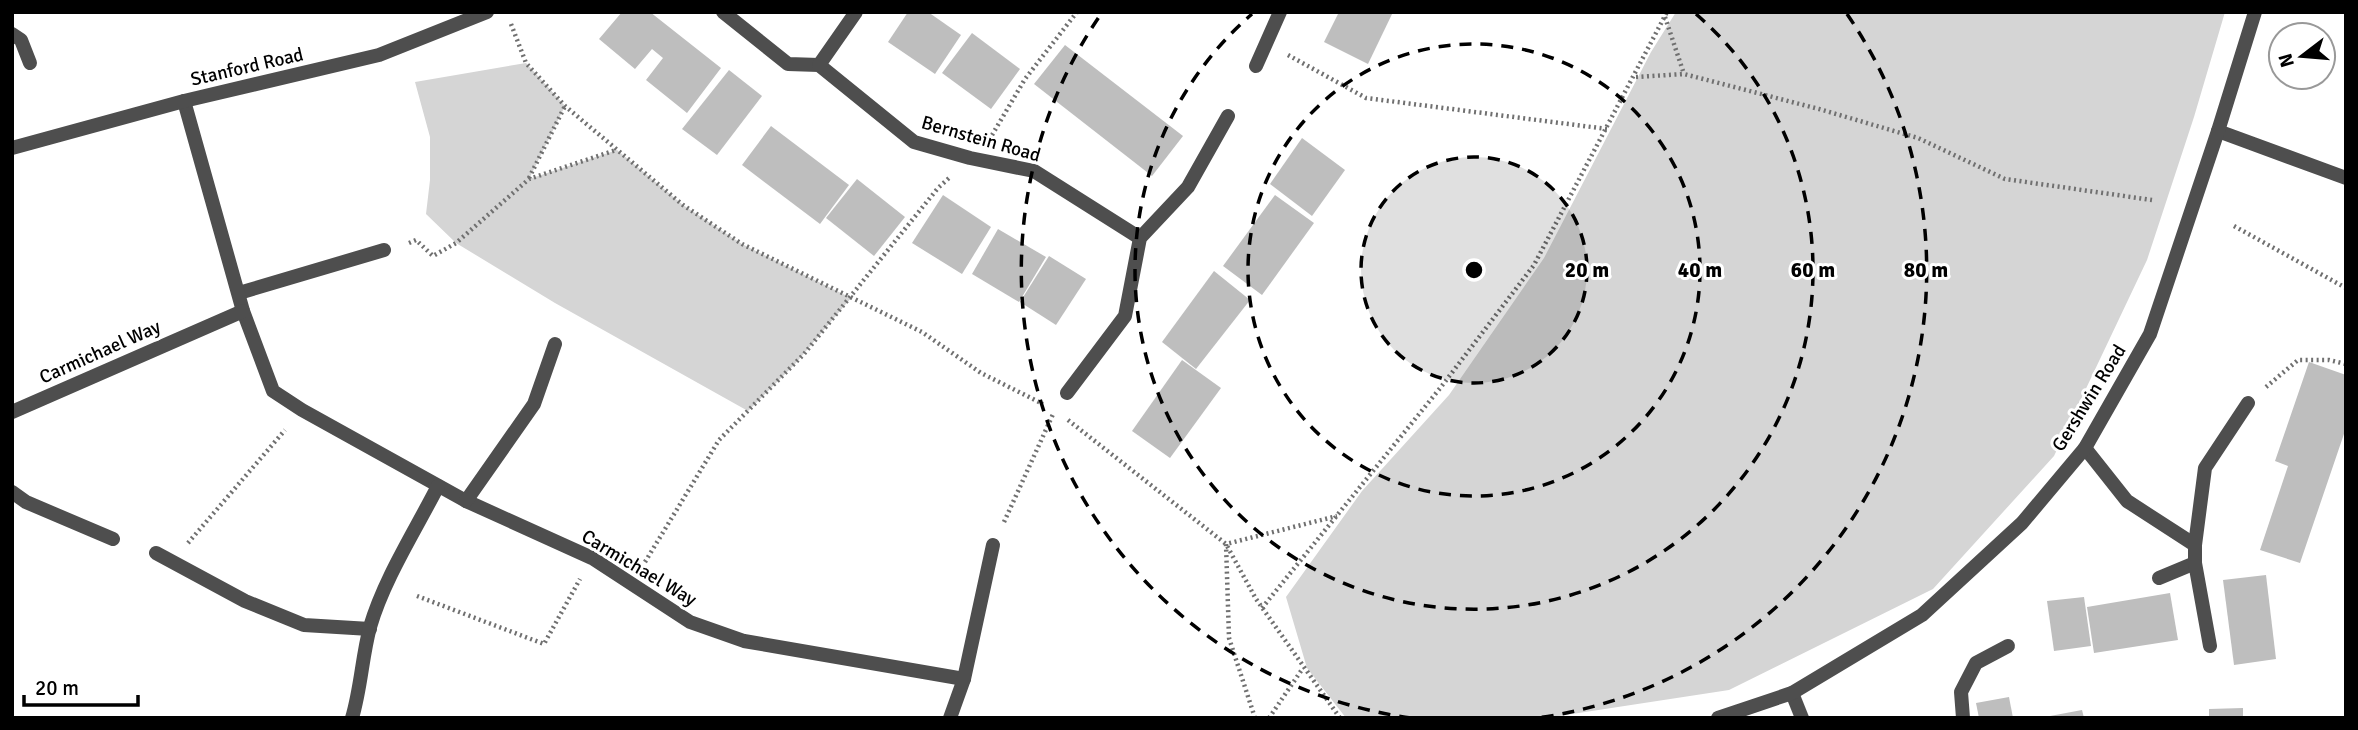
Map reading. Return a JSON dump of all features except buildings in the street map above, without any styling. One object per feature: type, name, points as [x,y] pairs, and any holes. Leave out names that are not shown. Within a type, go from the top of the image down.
[{"type":"street","name":"Stanford Road","points":[[12,148],[184,101],[379,55],[487,12]]},
{"type":"street","points":[[723,12],[788,64],[819,65],[856,12]]},
{"type":"street","points":[[1256,66],[1280,12]]},
{"type":"street","name":"Gershwin Road","points":[[1718,718],[1792,693],[1922,615],[2022,523],[2085,448],[2150,334],[2255,12]]},
{"type":"street","points":[[12,34],[21,40],[30,64]]},
{"type":"street","name":"Bernstein Road","points":[[819,65],[914,142],[970,158],[1034,171],[1140,238]]},
{"type":"street","name":"Carmichael Way","points":[[184,101],[243,311],[273,391],[302,410],[466,501],[592,558],[690,622],[744,641],[964,679]]},
{"type":"street","points":[[1066,393],[1125,316],[1140,238],[1188,187],[1228,116]]},
{"type":"street","points":[[2218,131],[2345,173]]},
{"type":"street","points":[[239,293],[384,250]]},
{"type":"street","name":"Carmichael Way","points":[[12,412],[243,311]]},
{"type":"street","points":[[466,501],[534,404],[555,344]]},
{"type":"street","points":[[2210,646],[2195,563],[2205,468],[2248,403]]},
{"type":"street","points":[[2085,448],[2127,501],[2195,545]]},
{"type":"street","points":[[352,718],[370,629],[380,598],[438,486]]},
{"type":"street","points":[[12,492],[26,502],[113,539]]},
{"type":"street","points":[[950,718],[964,679],[993,545]]},
{"type":"street","points":[[156,553],[245,601],[304,625],[370,629]]},
{"type":"street","points":[[2159,578],[2195,563]]},
{"type":"street","points":[[1963,718],[1961,692],[1976,663],[2008,646]]},
{"type":"street","points":[[1792,693],[1802,718]]},
{"type":"path","points":[[507,12],[526,63],[565,106],[683,205],[742,244],[922,332],[981,373],[1055,410],[1226,544],[1262,608],[1340,718]]},
{"type":"path","points":[[644,565],[719,440],[804,354],[939,188],[992,135],[1025,79],[1077,12]]},
{"type":"path","points":[[1666,15],[1684,74]]},
{"type":"path","points":[[1262,608],[1441,387],[1534,265],[1666,15]]},
{"type":"path","points":[[1266,43],[1366,98],[1607,129]]},
{"type":"path","points":[[1635,77],[1684,74],[1918,138],[2005,179],[2152,200]]},
{"type":"path","points":[[384,250],[416,240],[433,256],[456,243],[529,179],[565,106]]},
{"type":"path","points":[[529,179],[617,150]]},
{"type":"path","points":[[2234,226],[2346,288]]},
{"type":"path","points":[[2248,403],[2298,360],[2329,360],[2346,364]]},
{"type":"path","points":[[172,562],[302,410]]},
{"type":"path","points":[[993,545],[1055,410]]},
{"type":"path","points":[[1226,544],[1337,516]]},
{"type":"path","points":[[1226,544],[1229,638],[1255,718]]},
{"type":"path","points":[[418,596],[544,644],[592,558]]},
{"type":"path","points":[[1269,718],[1303,668]]},
{"type":"shaded area","points":[[1676,12],[2225,12],[2147,260],[2054,456],[1933,589],[1729,690],[1546,718],[1346,718],[1307,668],[1286,597],[1362,491],[1449,395],[1544,258],[1651,52]]},
{"type":"shaded area","points":[[526,63],[565,106],[529,179],[617,150],[683,205],[742,244],[851,298],[795,364],[748,411],[555,303],[456,243],[426,214],[430,180],[430,137],[415,82]]}]
